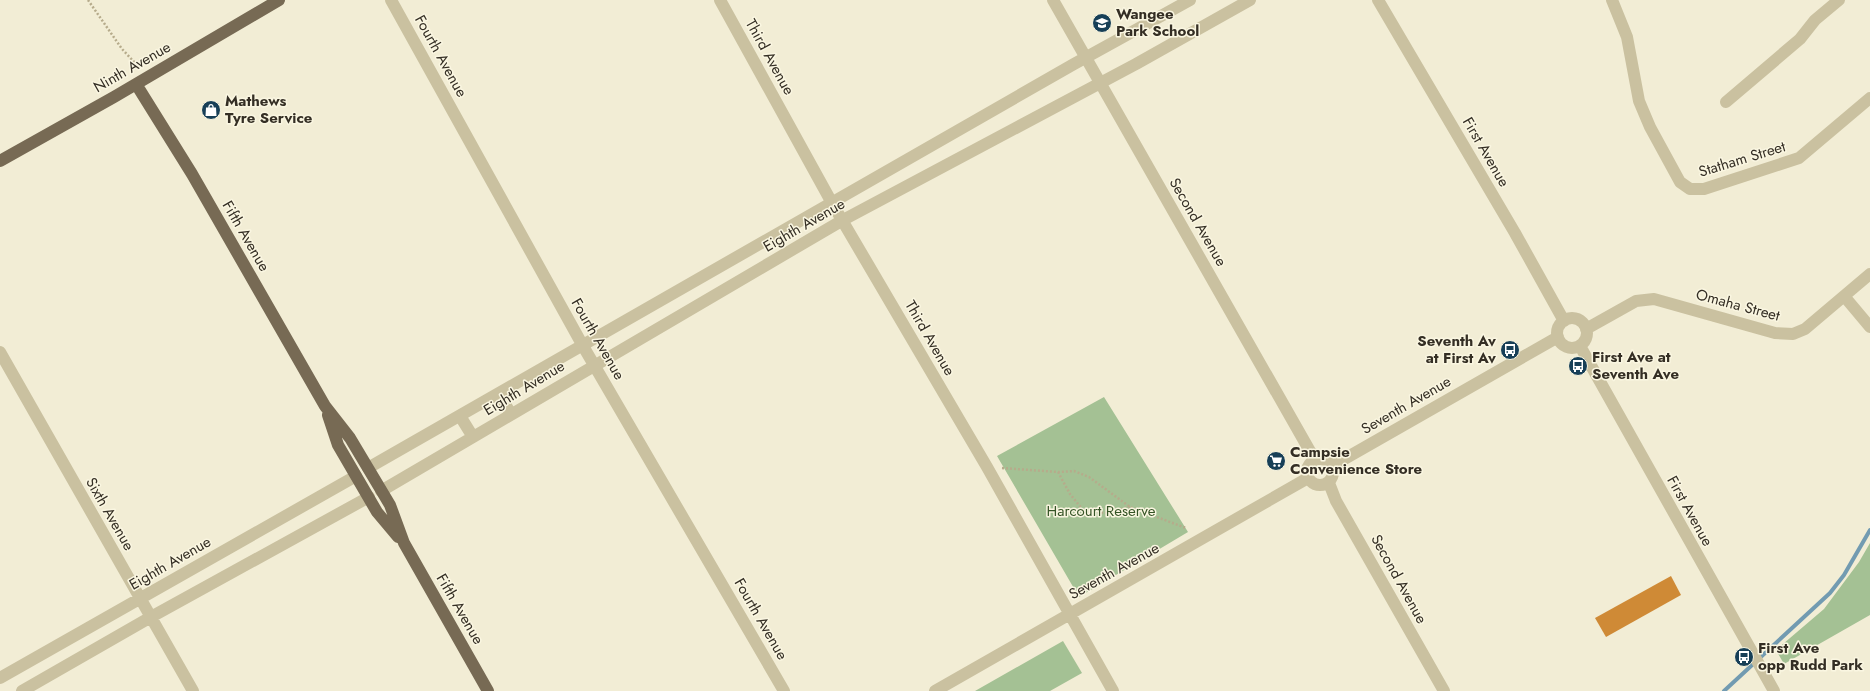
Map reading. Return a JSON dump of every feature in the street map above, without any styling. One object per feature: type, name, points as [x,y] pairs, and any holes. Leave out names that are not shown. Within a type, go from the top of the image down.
[{"type":"main road","name":"Ninth Avenue","points":[[0,161],[136,84],[279,0]]},
{"type":"main road","name":"Fifth Avenue","points":[[136,84],[192,174],[325,406],[350,438],[390,505],[404,543],[488,691]]},
{"type":"main road","name":"Fifth Avenue","points":[[325,406],[338,445],[377,512],[404,543]]},
{"type":"street","name":"Fourth Avenue","points":[[391,0],[583,346],[784,691]]},
{"type":"street","name":"Third Avenue","points":[[720,0],[832,202],[987,467],[1113,691]]},
{"type":"street","name":"Second Avenue","points":[[1053,0],[1315,460]]},
{"type":"street","name":"Eighth Avenue","points":[[368,468],[832,202],[1190,0]]},
{"type":"street","name":"Eighth Avenue","points":[[381,491],[843,220],[1099,83],[1250,0]]},
{"type":"street","name":"First Avenue","points":[[1378,0],[1515,233],[1564,321]]},
{"type":"street","name":"Statham Street","points":[[1612,0],[1627,37],[1639,101],[1643,114],[1677,178],[1686,188],[1695,190],[1704,189],[1799,158],[1870,98]]},
{"type":"street","points":[[1726,102],[1800,39],[1815,20],[1839,0]]},
{"type":"street","points":[[749,250],[759,269]]},
{"type":"street","name":"Omaha Street","points":[[1586,329],[1636,301],[1654,299],[1775,333],[1793,334],[1805,329],[1870,274]]},
{"type":"street","points":[[675,293],[685,312]]},
{"type":"street","points":[[1844,296],[1870,327]]},
{"type":"street","points":[[1572,318],[1581,321],[1586,329],[1586,338],[1580,346],[1576,348],[1567,347],[1563,345],[1558,338],[1558,328],[1564,321],[1572,318]]},
{"type":"street","name":"Seventh Avenue","points":[[1332,466],[1558,338]]},
{"type":"street","name":"First Avenue","points":[[1580,346],[1774,691]]},
{"type":"street","name":"Sixth Avenue","points":[[0,352],[193,691]]},
{"type":"street","points":[[499,394],[511,414]]},
{"type":"street","points":[[460,416],[473,437]]},
{"type":"street","points":[[1315,460],[1326,460],[1332,466],[1333,475],[1329,483],[1319,486],[1312,483],[1308,478],[1307,472],[1309,466],[1315,460]]},
{"type":"street","name":"Eighth Avenue","points":[[0,678],[356,476]]},
{"type":"street","name":"Seventh Avenue","points":[[935,691],[1308,478]]},
{"type":"street","name":"Second Avenue","points":[[1329,483],[1340,508],[1444,691]]},
{"type":"street","points":[[22,691],[151,617],[369,497]]},
{"type":"street","points":[[54,647],[65,666]]},
{"type":"path","points":[[88,0],[122,49],[136,64]]},
{"type":"path","points":[[987,467],[1058,472],[1074,471],[1089,477],[1130,507],[1186,528]]},
{"type":"path","points":[[1058,472],[1070,494],[1083,510],[1105,513],[1130,507]]},
{"type":"green space","name":"Harcourt Reserve","points":[[1104,397],[1188,532],[1079,597],[997,456]]},
{"type":"green space","points":[[1870,543],[1870,615],[1784,664],[1776,650],[1824,609],[1859,562]]},
{"type":"green space","points":[[1063,641],[1082,673],[1050,691],[975,691]]},
{"type":"building","points":[[1671,576],[1681,595],[1606,637],[1595,618]]},
{"type":"waterway","points":[[1724,691],[1830,593],[1844,575],[1870,530]]},
{"type":"place","name":"Wangee Park School","points":[[1102,23]]},
{"type":"place","name":"Mathews Tyre Service","points":[[211,110]]},
{"type":"place","name":"Seventh Av at First Av","points":[[1510,350]]},
{"type":"place","name":"First Ave at Seventh Ave","points":[[1578,366]]},
{"type":"place","name":"Campsie Convenience Store","points":[[1276,461]]},
{"type":"place","name":"First Ave opp Rudd Park","points":[[1744,657]]}]
